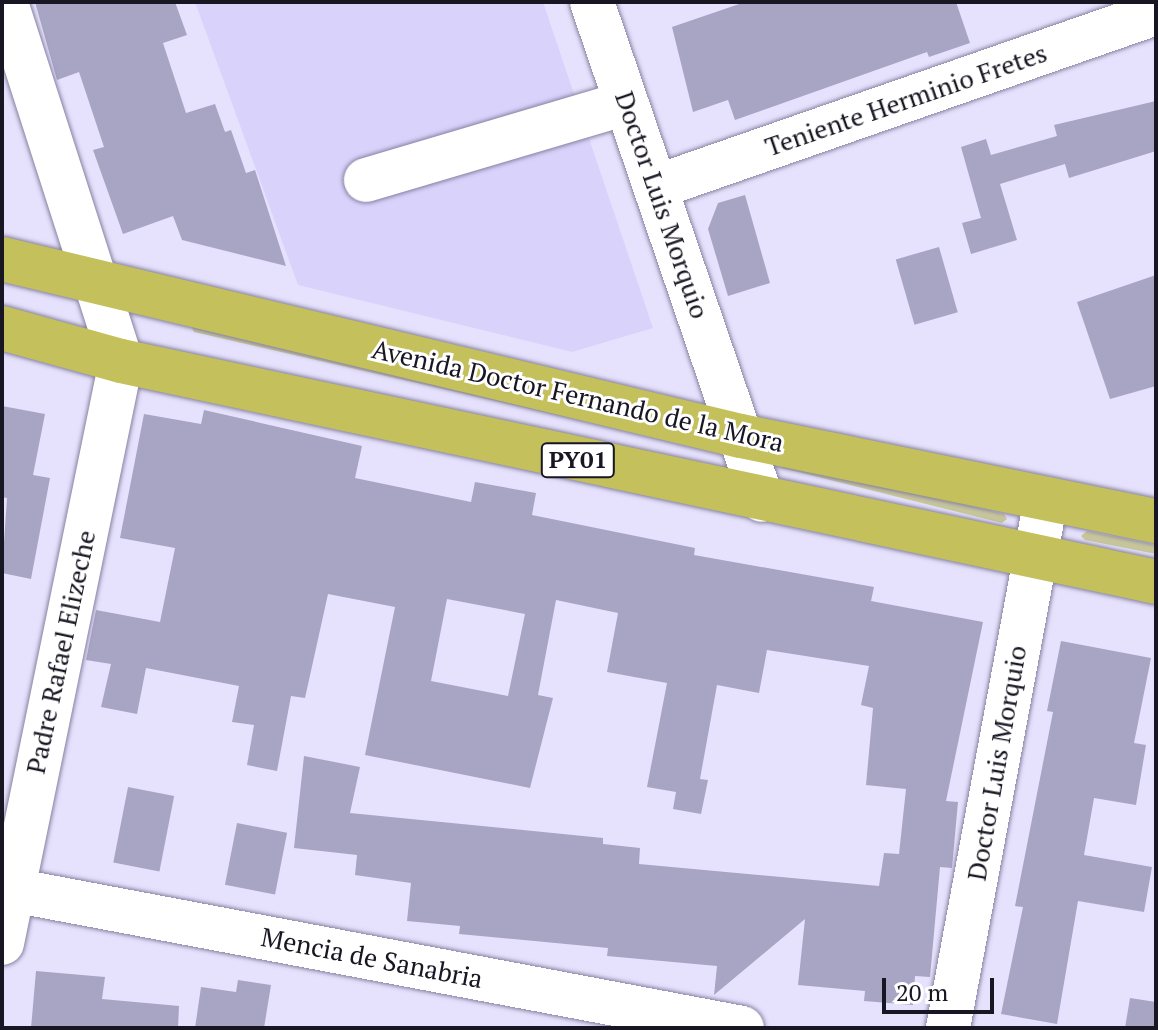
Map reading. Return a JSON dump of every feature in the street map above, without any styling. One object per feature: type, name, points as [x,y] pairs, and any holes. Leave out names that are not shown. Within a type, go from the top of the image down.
[{"type":"highway","name":"Avenida Doctor Fernando de la Mora","points":[[2,259],[741,436],[1156,521]]},
{"type":"highway","name":"PY01","points":[[2,328],[121,361],[1034,559],[1156,582]]},
{"type":"street","points":[[6,2],[121,361]]},
{"type":"street","name":"Doctor Luis Morquio","points":[[592,2],[762,500]]},
{"type":"street","name":"Teniente Herminio Fretes","points":[[656,187],[1156,13]]},
{"type":"street","points":[[366,180],[626,103]]},
{"type":"street","name":"Padre Rafael Elizeche","points":[[2,943],[6,889],[121,361]]},
{"type":"street","name":"Doctor Luis Morquio","points":[[948,1028],[1046,499]]},
{"type":"street","name":"Mencia de Sanabria","points":[[6,889],[742,1028]]},
{"type":"shaded area","points":[[195,2],[543,2],[653,328],[572,352],[298,285]]},
{"type":"green space","points":[[191,325],[653,437],[194,332]]},
{"type":"green space","points":[[784,459],[1004,514],[1007,519],[1002,523],[782,468],[778,463]]},
{"type":"green space","points":[[1087,531],[1156,545],[1156,554],[1085,540],[1081,536]]},
{"type":"building","points":[[35,2],[175,2],[187,35],[163,43],[186,113],[215,104],[225,132],[231,130],[246,173],[255,170],[286,266],[182,240],[173,216],[123,234],[93,150],[104,147],[79,72],[57,80]]},
{"type":"building","points":[[745,2],[956,2],[970,43],[929,57],[927,52],[735,120],[728,100],[693,112],[672,27]]},
{"type":"building","points":[[1156,101],[1156,151],[1069,178],[1065,164],[1000,184],[1017,240],[971,254],[962,223],[981,218],[961,147],[986,139],[991,155],[1057,136],[1054,125]]},
{"type":"building","points":[[745,195],[770,283],[728,296],[708,229],[718,203]]},
{"type":"building","points":[[939,247],[958,312],[914,325],[896,259]]},
{"type":"building","points":[[1156,275],[1156,386],[1110,399],[1077,302]]},
{"type":"building","points":[[2,406],[45,414],[33,475],[50,478],[31,579],[2,573],[7,498],[2,497]]},
{"type":"building","points":[[204,410],[362,446],[355,478],[471,502],[475,482],[536,493],[532,515],[695,548],[694,555],[874,587],[871,601],[983,622],[946,801],[958,802],[952,868],[940,867],[930,977],[915,976],[913,1005],[864,1001],[865,991],[798,985],[805,919],[714,995],[717,966],[607,956],[608,948],[459,934],[460,926],[407,921],[411,883],[355,875],[357,855],[294,848],[304,756],[360,767],[350,813],[603,838],[603,844],[640,848],[639,864],[879,886],[884,853],[899,854],[906,789],[866,785],[873,708],[861,705],[869,666],[767,650],[759,693],[717,685],[700,779],[708,780],[701,814],[673,809],[676,792],[647,787],[667,683],[607,672],[618,613],[556,600],[538,695],[553,698],[530,788],[365,755],[395,607],[328,594],[305,698],[291,696],[277,771],[247,765],[254,725],[232,722],[239,686],[146,668],[137,714],[101,707],[111,664],[86,660],[96,610],[160,622],[175,548],[120,538],[144,414],[201,424]],"holes":[[[447,599],[525,614],[508,696],[431,681]]]},
{"type":"building","points":[[1061,641],[1151,658],[1134,743],[1146,745],[1136,805],[1094,798],[1084,855],[1152,867],[1144,912],[1078,901],[1057,1024],[1001,1014],[1023,907],[1015,906],[1053,712],[1047,711]]},
{"type":"building","points":[[128,787],[174,796],[159,872],[113,863]]},
{"type":"building","points":[[237,823],[287,833],[275,895],[225,885]]},
{"type":"building","points":[[36,971],[105,977],[102,999],[179,1006],[178,1028],[31,1028]]},
{"type":"building","points":[[238,980],[271,985],[264,1028],[195,1028],[201,987],[236,992]]},
{"type":"building","points":[[1130,998],[1156,1002],[1156,1028],[1125,1028]]}]
